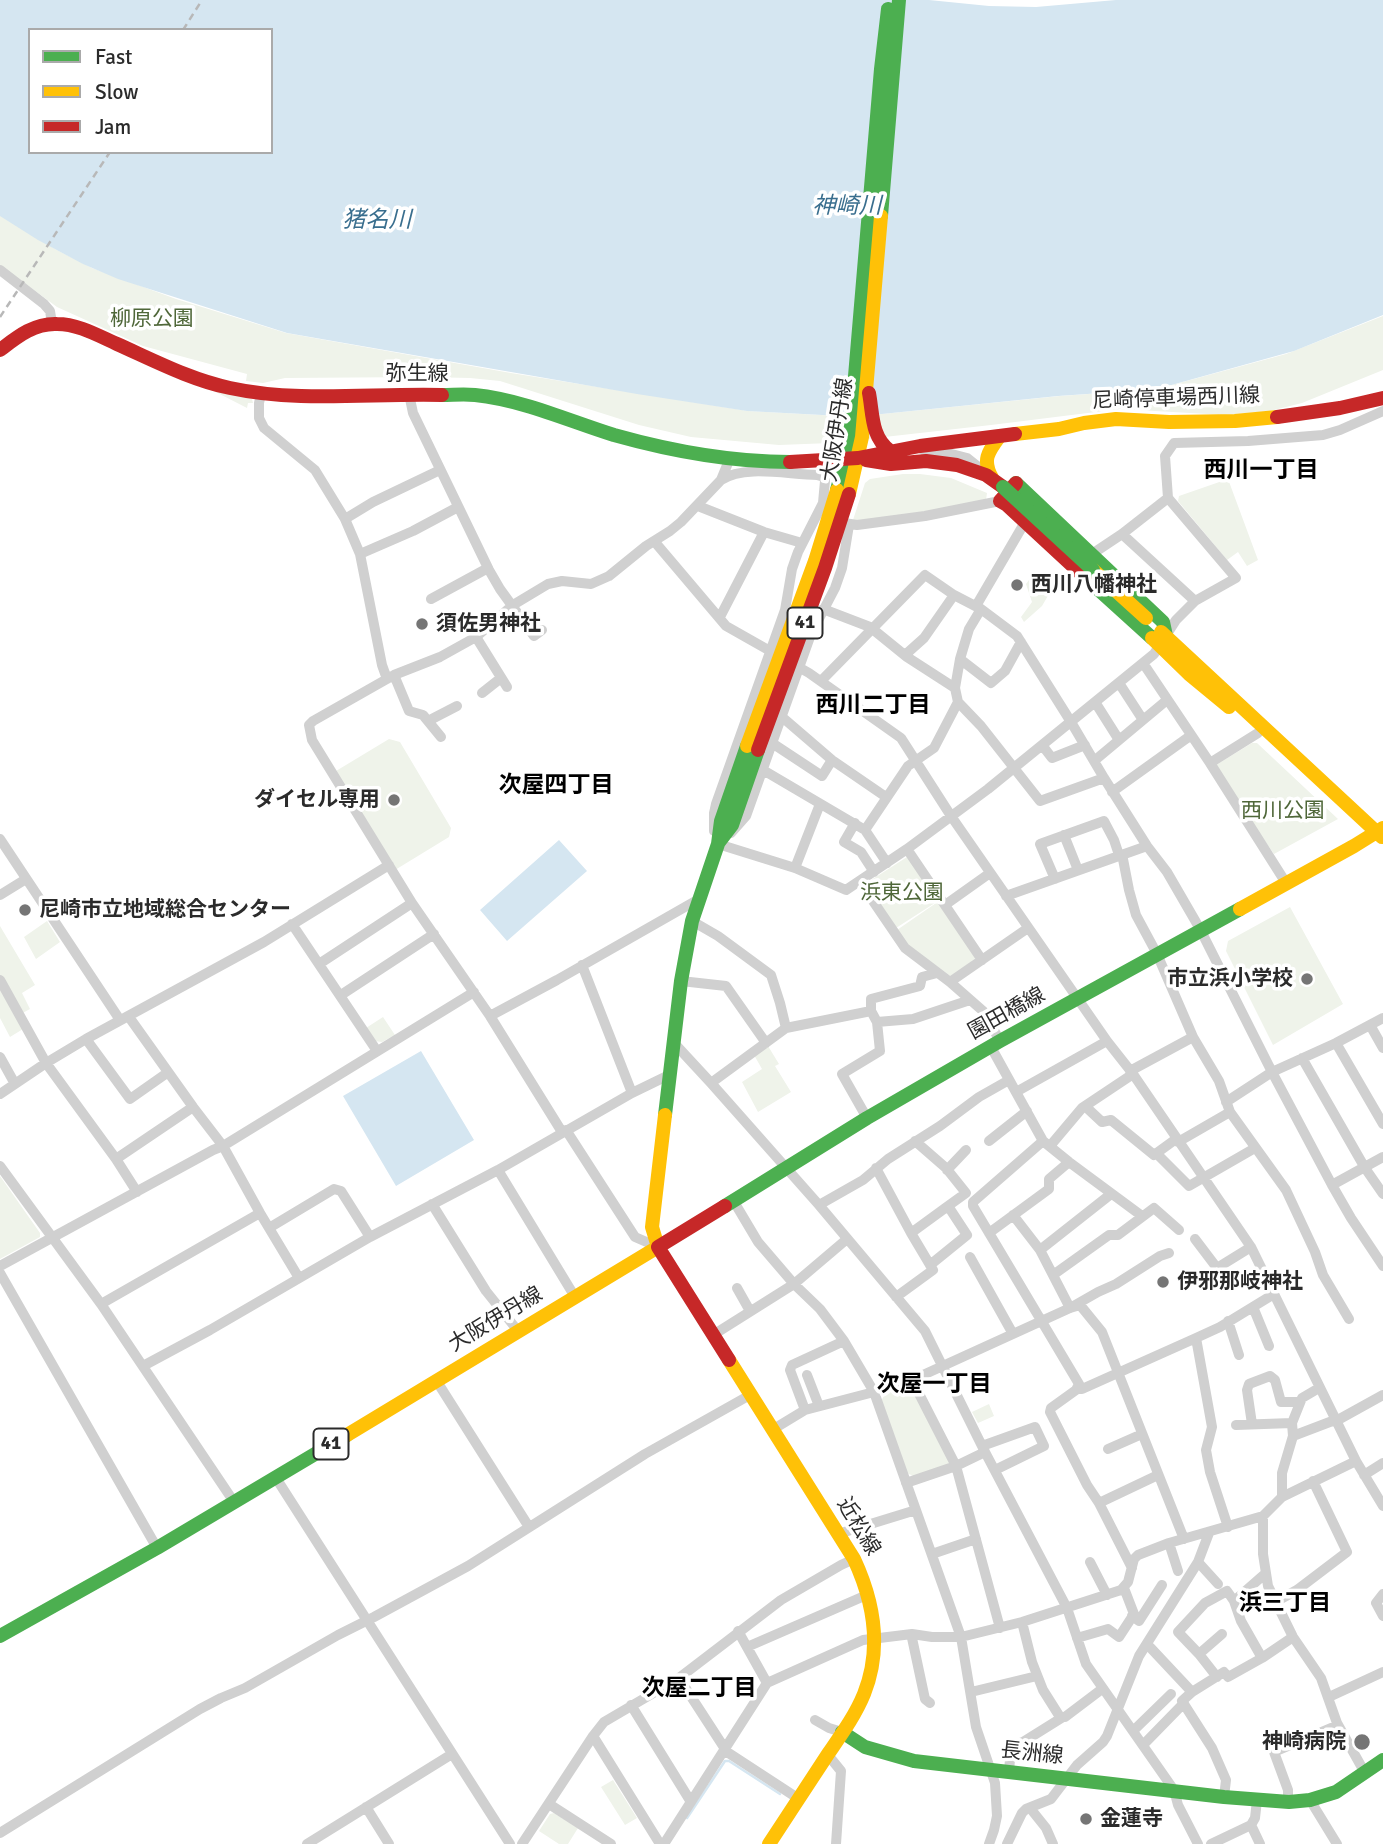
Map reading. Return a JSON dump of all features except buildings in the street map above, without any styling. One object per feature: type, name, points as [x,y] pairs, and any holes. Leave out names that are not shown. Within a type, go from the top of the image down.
[{"type":"street","name":"大阪伊丹線","points":[[853,452],[881,69],[889,0]]},
{"type":"street","name":"大阪伊丹線","points":[[0,1636],[276,1478],[658,1247],[652,1227],[681,981],[692,922],[718,844],[721,821],[753,748],[815,561],[843,492],[867,387],[899,0]]},
{"type":"street","points":[[0,271],[44,304],[50,311],[52,323],[30,329],[0,350]]},
{"type":"street","name":"弥生線","points":[[52,323],[81,328],[180,372],[229,388],[261,394],[475,395],[511,402],[615,435],[693,454],[782,463],[834,461],[853,452]]},
{"type":"street","points":[[867,387],[876,434],[889,448],[935,451],[967,458],[1093,569],[1203,688],[1236,712],[1258,733],[1272,737]]},
{"type":"street","points":[[261,394],[259,418],[264,428],[315,470],[345,519],[360,554],[382,665],[409,710],[423,715],[441,737]]},
{"type":"street","points":[[409,394],[413,413],[488,568],[500,589],[535,635]]},
{"type":"street","name":"尼崎停車場西川線","points":[[853,452],[999,437],[1116,419],[1222,422],[1276,417],[1340,408],[1383,398]]},
{"type":"street","points":[[1159,640],[1195,601],[1236,578],[1168,498],[1165,456],[1174,443],[1323,435],[1383,411]]},
{"type":"street","points":[[999,437],[986,461],[987,470],[1002,487],[1007,505],[1381,833]]},
{"type":"street","points":[[718,844],[795,869],[846,890],[907,849],[1072,722],[1154,654],[1159,640],[1163,622],[1092,554],[1002,487],[967,467],[947,462],[893,464],[853,452]]},
{"type":"street","points":[[658,1247],[635,1237],[564,1131],[474,992],[412,903],[312,740],[309,725],[391,677],[440,657],[476,637],[513,605],[551,583],[562,581],[591,584],[609,576],[675,528],[698,506],[721,480],[730,458]]},
{"type":"street","points":[[345,519],[373,502],[440,470]]},
{"type":"street","points":[[718,844],[713,827],[716,804],[785,610],[792,569],[823,503],[825,481],[822,476],[747,472],[735,473],[721,480]]},
{"type":"street","points":[[818,515],[849,525],[925,516],[1002,487]]},
{"type":"street","points":[[1092,554],[1168,498]]},
{"type":"street","points":[[698,506],[764,532],[802,543]]},
{"type":"street","points":[[360,554],[413,531],[458,507]]},
{"type":"street","points":[[1025,522],[969,629],[960,659],[956,688],[958,702],[981,726],[1040,801],[1104,778]]},
{"type":"street","points":[[718,844],[738,827],[746,816],[815,624],[835,587],[844,562],[849,525]]},
{"type":"street","points":[[720,617],[764,532]]},
{"type":"street","points":[[1122,534],[1195,601]]},
{"type":"street","points":[[654,541],[726,626],[821,681],[901,738],[990,873],[1251,1248],[1335,1420],[1383,1507]]},
{"type":"street","points":[[431,599],[488,568]]},
{"type":"street","points":[[821,681],[925,575],[979,607],[1017,636],[1072,722],[1112,792],[1167,872],[1200,929],[1332,1185],[1383,1266]]},
{"type":"street","points":[[905,655],[924,638],[954,594]]},
{"type":"street","points":[[823,609],[873,629],[905,655],[956,688]]},
{"type":"street","points":[[476,637],[504,683],[482,693]]},
{"type":"street","points":[[960,659],[991,683],[1005,671],[1021,642]]},
{"type":"street","points":[[1143,663],[1286,883]]},
{"type":"street","points":[[1119,683],[1143,720]]},
{"type":"street","points":[[1094,761],[1167,700]]},
{"type":"street","points":[[865,830],[908,766],[934,748],[958,702]]},
{"type":"street","points":[[1095,702],[1119,740]]},
{"type":"street","points":[[428,721],[457,706]]},
{"type":"street","points":[[782,717],[832,760],[886,797]]},
{"type":"street","points":[[1210,763],[1258,733]]},
{"type":"street","points":[[1112,792],[1190,736]]},
{"type":"street","points":[[772,743],[822,776],[832,760]]},
{"type":"street","points":[[1042,745],[1052,758],[1085,745]]},
{"type":"street","points":[[763,770],[865,830],[887,863]]},
{"type":"street","points":[[795,869],[820,804]]},
{"type":"street","points":[[1055,879],[1040,844],[1104,821],[1121,855],[1136,915],[1157,954],[1193,1037],[1219,1081],[1228,1107],[1286,1190],[1323,1275],[1349,1319]]},
{"type":"street","points":[[855,823],[844,842],[861,852],[874,872]]},
{"type":"street","name":"園田橋線","points":[[658,1247],[785,1167],[995,1044],[1200,929],[1381,833]]},
{"type":"street","points":[[1064,835],[1078,870]]},
{"type":"street","points":[[0,839],[124,1018],[223,1146],[299,1278]]},
{"type":"street","points":[[1006,896],[1147,846]]},
{"type":"street","points":[[907,849],[982,960]]},
{"type":"street","points":[[0,1094],[86,1039],[264,942],[389,864]]},
{"type":"street","points":[[945,905],[990,873]]},
{"type":"street","points":[[0,895],[26,879]]},
{"type":"street","points":[[860,882],[905,948],[983,1011],[1009,1080],[1047,1143],[1142,1216]]},
{"type":"street","points":[[490,1016],[699,899]]},
{"type":"street","points":[[319,964],[412,903]]},
{"type":"street","points":[[692,922],[718,936],[771,975],[786,1028]]},
{"type":"street","points":[[292,924],[377,1051]]},
{"type":"street","points":[[950,982],[1028,928]]},
{"type":"street","points":[[341,995],[434,934]]},
{"type":"street","points":[[582,965],[632,1093]]},
{"type":"street","points":[[867,1118],[842,1074],[880,1051],[871,999],[920,986],[922,977],[937,973]]},
{"type":"street","points":[[0,980],[46,1063],[137,1192]]},
{"type":"street","points":[[681,981],[726,986],[766,1043]]},
{"type":"street","points":[[0,1266],[223,1146],[474,992]]},
{"type":"street","points":[[877,1022],[913,1019],[970,1000]]},
{"type":"street","points":[[712,1083],[786,1028],[872,1011]]},
{"type":"street","points":[[1086,1107],[1102,1122],[1111,1120],[1154,1155],[1228,1107],[1272,1072],[1383,1018]]},
{"type":"street","points":[[1370,1025],[1383,1048]]},
{"type":"street","points":[[1077,1389],[1079,1384],[978,1216],[973,1202],[1047,1143],[1082,1108],[1131,1073],[1193,1037]]},
{"type":"street","points":[[86,1039],[130,1099],[167,1073]]},
{"type":"street","points":[[1016,1092],[1107,1041]]},
{"type":"street","points":[[674,1043],[819,1205],[925,1331],[1067,1608],[1086,1664],[1174,1790],[1178,1805],[1198,1844]]},
{"type":"street","points":[[1336,1043],[1383,1124]]},
{"type":"street","points":[[0,1057],[15,1084]]},
{"type":"street","points":[[1302,1058],[1365,1168],[1383,1194]]},
{"type":"street","points":[[143,1366],[370,1237],[669,1075]]},
{"type":"street","points":[[819,1205],[863,1180],[876,1167],[979,1097],[1009,1080]]},
{"type":"street","points":[[116,1159],[192,1107]]},
{"type":"street","points":[[989,1141],[1027,1111]]},
{"type":"street","points":[[911,1233],[966,1193],[947,1170],[915,1141]]},
{"type":"street","points":[[1156,1153],[1189,1186],[1255,1148]]},
{"type":"street","points":[[947,1170],[966,1150]]},
{"type":"street","points":[[1332,1185],[1383,1157]]},
{"type":"street","points":[[989,1233],[1049,1189],[1049,1179],[1069,1162]]},
{"type":"street","points":[[0,1166],[101,1304],[234,1502]]},
{"type":"street","points":[[876,1167],[933,1270],[896,1297]]},
{"type":"street","points":[[498,1170],[575,1297]]},
{"type":"street","points":[[269,1228],[334,1189],[341,1191],[370,1237]]},
{"type":"street","points":[[1040,1250],[1111,1194]]},
{"type":"street","points":[[733,1200],[758,1242],[794,1284],[820,1309],[844,1341],[874,1392],[961,1637],[976,1727],[995,1783],[997,1816],[989,1844]]},
{"type":"street","points":[[432,1204],[486,1291],[518,1331]]},
{"type":"street","points":[[930,1265],[967,1236],[948,1206]]},
{"type":"street","points":[[1053,1275],[1109,1235],[1118,1235],[1154,1208],[1179,1230]]},
{"type":"street","points":[[101,1304],[260,1213]]},
{"type":"street","points":[[1013,1215],[1040,1250],[1070,1308]]},
{"type":"street","points":[[713,1335],[794,1284],[847,1239]]},
{"type":"street","points":[[1195,1239],[1217,1268],[1251,1248]]},
{"type":"street","name":"近松線","points":[[658,1247],[854,1559],[869,1594],[873,1613],[873,1658],[864,1693],[828,1755],[769,1844]]},
{"type":"street","points":[[772,1430],[805,1410],[912,1380],[1070,1308],[1169,1253]]},
{"type":"street","points":[[970,1258],[1013,1334]]},
{"type":"street","points":[[0,1273],[157,1548]]},
{"type":"street","points":[[738,1287],[750,1311]]},
{"type":"street","points":[[1132,1568],[1050,1412],[1051,1408],[1077,1389],[1196,1338],[1274,1294]]},
{"type":"street","points":[[1070,1308],[1080,1305],[1102,1332],[1184,1539]]},
{"type":"street","points":[[1253,1307],[1269,1346]]},
{"type":"street","points":[[1228,1321],[1239,1355]]},
{"type":"street","points":[[1196,1338],[1212,1427],[1206,1450],[1210,1472],[1228,1527]]},
{"type":"street","points":[[805,1410],[790,1370],[792,1365],[844,1341]]},
{"type":"street","points":[[807,1375],[818,1406]]},
{"type":"street","points":[[1252,1424],[1247,1390],[1249,1384],[1270,1376],[1275,1380],[1281,1402],[1300,1402]]},
{"type":"street","points":[[436,1380],[529,1527]]},
{"type":"street","points":[[912,1380],[956,1466],[1000,1628]]},
{"type":"street","points":[[1282,1497],[1282,1473],[1293,1436],[1292,1423],[1300,1402],[1319,1388]]},
{"type":"street","points":[[0,1833],[200,1709],[251,1685],[338,1634],[468,1566],[645,1454],[750,1395]]},
{"type":"street","points":[[1293,1436],[1335,1420],[1383,1395]]},
{"type":"street","points":[[1236,1425],[1292,1423]]},
{"type":"street","points":[[906,1483],[956,1466],[984,1449],[1035,1427],[1044,1446],[995,1470]]},
{"type":"street","points":[[1108,1449],[1142,1434]]},
{"type":"street","points":[[593,1736],[662,1844],[767,1683],[863,1640],[912,1634],[961,1637],[1022,1622],[1107,1595],[1124,1588],[1133,1559],[1138,1555],[1263,1516],[1282,1497],[1356,1461]]},
{"type":"street","points":[[1364,1475],[1383,1463]]},
{"type":"street","points":[[1099,1503],[1158,1475]]},
{"type":"street","points":[[276,1478],[510,1844]]},
{"type":"street","points":[[1275,1602],[1297,1590],[1347,1552],[1313,1481]]},
{"type":"street","points":[[838,1534],[916,1510]]},
{"type":"street","points":[[1263,1516],[1268,1586],[1293,1637],[1321,1678],[1338,1725],[1365,1773]]},
{"type":"street","points":[[1007,1844],[1022,1813],[1051,1799],[1077,1765],[1103,1742],[1119,1710],[1139,1656],[1198,1562],[1209,1533]]},
{"type":"street","points":[[932,1555],[976,1539]]},
{"type":"street","points":[[1169,1544],[1178,1571]]},
{"type":"street","points":[[522,1844],[604,1722],[679,1678],[781,1600],[854,1559]]},
{"type":"street","points":[[1090,1562],[1107,1595]]},
{"type":"street","points":[[1198,1562],[1218,1584]]},
{"type":"street","points":[[1234,1601],[1266,1573]]},
{"type":"street","points":[[1132,1616],[1139,1620],[1162,1584]]},
{"type":"street","points":[[1077,1638],[1108,1629],[1119,1637],[1134,1614],[1124,1588]]},
{"type":"street","points":[[1217,1677],[1178,1632],[1205,1603],[1227,1591],[1262,1658]]},
{"type":"street","points":[[747,1647],[869,1594]]},
{"type":"street","points":[[1383,1594],[1376,1603],[1383,1616]]},
{"type":"street","points":[[1022,1622],[1032,1662],[1043,1690],[1060,1717],[1063,1717]]},
{"type":"street","points":[[738,1631],[767,1683]]},
{"type":"street","points":[[912,1634],[925,1699],[930,1703]]},
{"type":"street","points":[[1199,1654],[1222,1634]]},
{"type":"street","points":[[1224,1797],[1226,1780],[1212,1748],[1182,1701],[1224,1672],[1228,1677],[1293,1637]]},
{"type":"street","points":[[1147,1644],[1192,1692]]},
{"type":"street","points":[[1329,1698],[1383,1672]]},
{"type":"street","points":[[971,1692],[1037,1676]]},
{"type":"street","points":[[679,1678],[727,1752],[799,1799]]},
{"type":"street","points":[[1009,1772],[1011,1746],[1023,1742],[1065,1717],[1102,1689]]},
{"type":"street","points":[[1133,1731],[1171,1694]]},
{"type":"street","points":[[1143,1745],[1184,1703]]},
{"type":"street","points":[[631,1705],[691,1802]]},
{"type":"street","points":[[815,1720],[842,1732]]},
{"type":"street","points":[[1288,1802],[1288,1790],[1274,1752],[1338,1725]]},
{"type":"street","name":"長洲線","points":[[842,1732],[865,1747],[914,1761],[1288,1802],[1310,1800],[1336,1791],[1383,1760]]},
{"type":"street","points":[[306,1844],[452,1754]]},
{"type":"street","points":[[828,1755],[841,1771],[840,1842]]},
{"type":"street","points":[[1211,1844],[1251,1825],[1255,1818],[1257,1800]]},
{"type":"street","points":[[1310,1800],[1336,1844]]},
{"type":"street","points":[[549,1804],[611,1844]]},
{"type":"street","points":[[366,1807],[389,1844]]},
{"type":"street","points":[[1030,1808],[1046,1828],[1053,1844]]},
{"type":"street","points":[[1251,1825],[1260,1844]]},
{"type":"green space","name":"柳原公園","points":[[0,214],[55,249],[92,268],[176,299],[286,333],[748,411],[839,416],[882,414],[1146,390],[1146,401],[1155,401],[1157,389],[1286,354],[1383,316],[1383,370],[1302,403],[1270,411],[1225,415],[1120,409],[831,443],[779,445],[691,437],[639,425],[500,381],[424,377],[285,378],[263,383],[246,381],[247,374],[143,346],[57,307],[0,265]]},
{"type":"green space","points":[[208,388],[250,398],[253,403],[248,403],[247,408]]},
{"type":"green space","points":[[903,474],[951,478],[987,493],[986,500],[919,513],[858,522],[853,520],[865,483],[870,479]]},
{"type":"green space","points":[[1228,479],[1258,560],[1247,566],[1238,552],[1227,560],[1178,501],[1179,496]]},
{"type":"green space","points":[[1032,576],[1049,594],[1042,606],[1024,622],[1021,617],[1032,602],[1026,584]]},
{"type":"green space","name":"ダイセル専用","points":[[389,739],[400,742],[451,828],[449,837],[395,870],[336,771]]},
{"type":"green space","name":"西川公園","points":[[1252,743],[1257,743],[1338,819],[1274,854],[1221,778],[1216,765]]},
{"type":"green space","name":"浜東公園","points":[[907,857],[938,901],[896,928],[865,884]]},
{"type":"green space","points":[[939,901],[977,957],[952,977],[907,945],[897,930]]},
{"type":"green space","points":[[1290,907],[1343,1004],[1273,1045],[1226,951],[1228,941]]},
{"type":"green space","points":[[47,921],[60,942],[36,959],[24,937]]},
{"type":"green space","points":[[0,926],[35,985],[22,993],[30,1009],[17,1016],[23,1029],[10,1037],[0,1018]]},
{"type":"green space","points":[[383,1017],[395,1035],[382,1042],[374,1041],[366,1028]]},
{"type":"green space","points":[[768,1046],[779,1064],[775,1066],[791,1092],[758,1112],[742,1082],[762,1069],[754,1055]]},
{"type":"green space","points":[[0,1176],[40,1233],[40,1237],[0,1259]]},
{"type":"green space","points":[[908,1386],[913,1388],[950,1460],[948,1465],[913,1476],[907,1473],[881,1401],[885,1394]]},
{"type":"green space","points":[[989,1404],[994,1416],[978,1423],[972,1412]]},
{"type":"green space","points":[[613,1780],[637,1818],[625,1825],[601,1787]]},
{"type":"green space","points":[[554,1813],[578,1828],[568,1844],[559,1844],[539,1831],[550,1814]]},
{"type":"water","name":"神崎川","points":[[0,0],[929,0],[1036,7],[1116,0],[1383,0],[1383,315],[1294,351],[1157,389],[1155,401],[1147,401],[1145,390],[882,414],[841,416],[747,411],[287,333],[118,279],[38,240],[0,216]]},
{"type":"water","points":[[559,840],[587,871],[507,941],[480,910]]},
{"type":"water","points":[[421,1051],[474,1140],[396,1186],[343,1096]]},
{"type":"waterway","points":[[687,1818],[725,1761],[780,1794]]},
{"type":"railway","points":[[184,28],[202,0]]},
{"type":"railway","points":[[0,317],[109,154]]},
{"type":"traffic: fast","points":[[881,216],[899,0]]},
{"type":"traffic: fast","points":[[837,490],[849,447],[888,9]]},
{"type":"traffic: fast","points":[[442,395],[475,395],[511,401],[614,435],[679,451],[723,458],[790,462]]},
{"type":"traffic: fast","points":[[1016,483],[1163,622],[1166,636],[1152,638],[1088,580]]},
{"type":"traffic: fast","points":[[1003,487],[1093,570]]},
{"type":"traffic: fast","points":[[665,1115],[681,981],[692,921],[718,844],[721,821],[747,746]]},
{"type":"traffic: fast","points":[[719,842],[732,825],[758,750]]},
{"type":"traffic: fast","points":[[725,1206],[867,1118],[1000,1041],[1240,909]]},
{"type":"traffic: fast","points":[[0,1636],[157,1548],[347,1435]]},
{"type":"traffic: fast","points":[[842,1732],[865,1747],[914,1761],[1289,1802],[1310,1800],[1336,1792],[1383,1760]]},
{"type":"traffic: slow","points":[[849,494],[862,437],[881,216]]},
{"type":"traffic: slow","points":[[1015,434],[1116,419],[1169,422],[1277,417]]},
{"type":"traffic: slow","points":[[992,478],[987,461],[999,437]]},
{"type":"traffic: slow","points":[[747,746],[815,561],[837,490]]},
{"type":"traffic: slow","points":[[1093,570],[1146,618]]},
{"type":"traffic: slow","points":[[1161,632],[1382,837]]},
{"type":"traffic: slow","points":[[1152,638],[1189,674],[1229,707]]},
{"type":"traffic: slow","points":[[1240,909],[1383,828]]},
{"type":"traffic: slow","points":[[347,1435],[658,1247],[652,1227],[665,1115]]},
{"type":"traffic: slow","points":[[729,1360],[854,1559],[867,1592],[873,1626],[873,1660],[864,1694],[848,1725],[769,1844]]},
{"type":"traffic: jam","points":[[0,350],[33,328],[65,324],[187,375],[256,393],[309,396],[442,395]]},
{"type":"traffic: jam","points":[[869,393],[876,432],[890,451]]},
{"type":"traffic: jam","points":[[1277,417],[1340,408],[1383,398]]},
{"type":"traffic: jam","points":[[790,462],[858,458],[920,446],[1015,434]]},
{"type":"traffic: jam","points":[[866,460],[891,464],[926,461],[957,465],[986,475],[1003,487]]},
{"type":"traffic: jam","points":[[1016,483],[1000,501],[1088,580]]},
{"type":"traffic: jam","points":[[758,750],[825,568],[849,494]]},
{"type":"traffic: jam","points":[[725,1206],[658,1247],[729,1360]]},
{"type":"place","name":"西川八幡神社","points":[[1017,585]]},
{"type":"place","name":"須佐男神社","points":[[422,624]]},
{"type":"place","name":"ダイセル専用","points":[[394,800]]},
{"type":"place","name":"尼崎市立地域総合センター","points":[[25,910]]},
{"type":"place","name":"市立浜小学校","points":[[1307,979]]},
{"type":"place","name":"伊邪那岐神社","points":[[1163,1282]]},
{"type":"place","name":"神崎病院","points":[[1362,1742]]},
{"type":"place","name":"金蓮寺","points":[[1086,1819]]},
{"type":"district","name":"西川一丁目","points":[[1261,471]]},
{"type":"district","name":"西川二丁目","points":[[873,706]]},
{"type":"district","name":"次屋四丁目","points":[[556,786]]},
{"type":"district","name":"次屋一丁目","points":[[934,1385]]},
{"type":"district","name":"浜三丁目","points":[[1285,1604]]},
{"type":"district","name":"次屋二丁目","points":[[699,1689]]},
{"type":"water label","name":"猪名川","points":[[377,221]]}]
